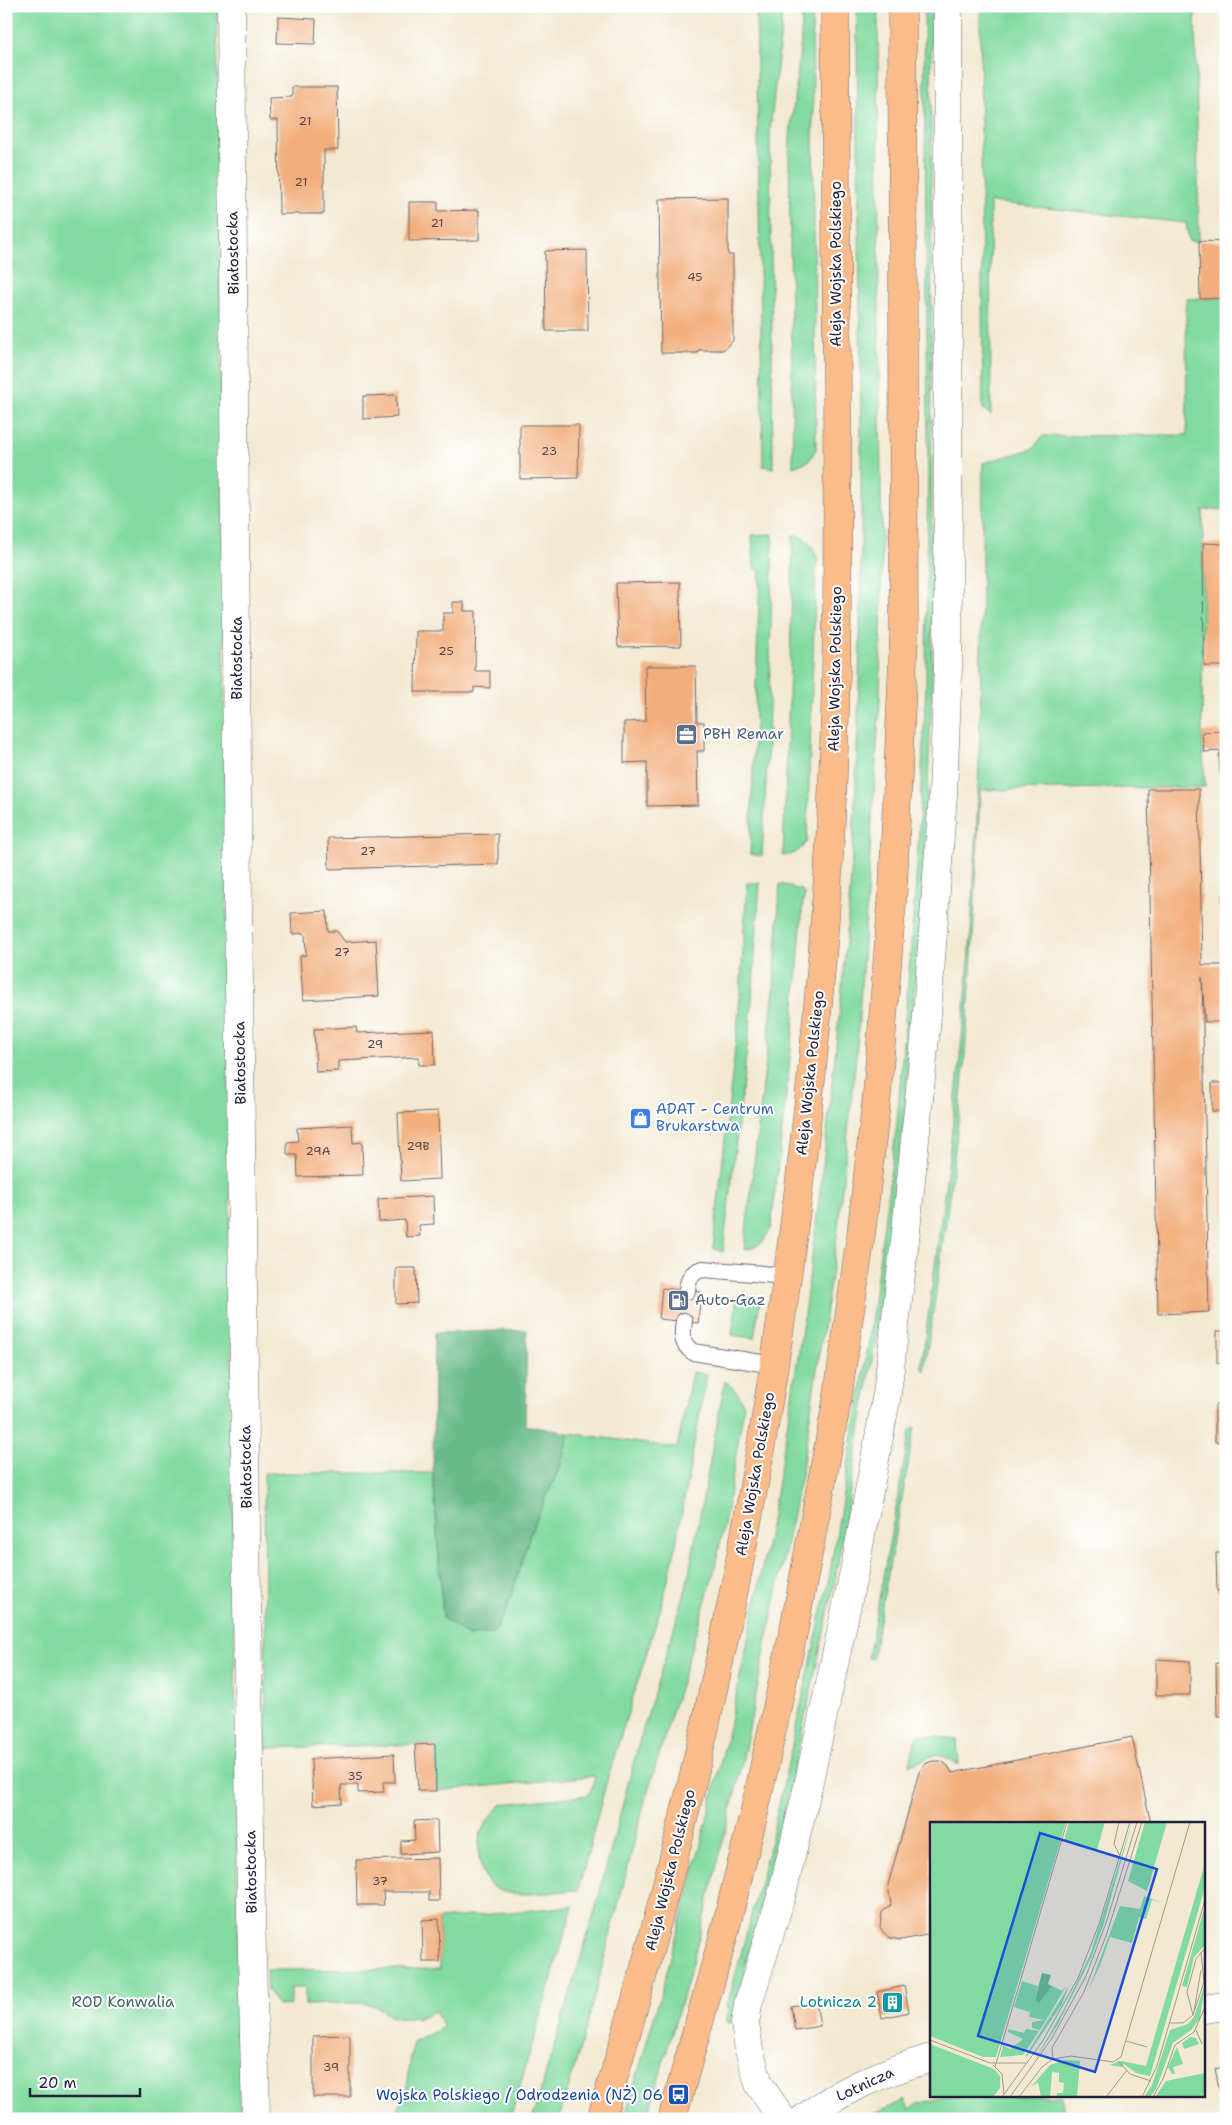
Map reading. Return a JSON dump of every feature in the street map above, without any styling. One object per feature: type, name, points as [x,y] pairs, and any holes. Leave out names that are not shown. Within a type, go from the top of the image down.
[{"type":"main road","name":"Aleja Wojska Polskiego","points":[[601,2119],[637,1998],[685,1813],[705,1729],[737,1576],[774,1365],[803,1150],[822,955],[834,743],[838,509],[835,6]]},
{"type":"main road","points":[[672,2119],[724,1934],[750,1828],[796,1620],[837,1401],[861,1235],[877,1095],[893,889],[904,636],[902,6]]},
{"type":"street","name":"Białostocka","points":[[231,6],[238,897],[251,1912],[256,2119]]},
{"type":"street","points":[[782,2119],[759,2084],[749,2050],[745,2024],[748,2004],[782,1894],[808,1786],[856,1562],[886,1394],[906,1231],[926,1018],[943,794],[948,666],[948,6]]},
{"type":"street","points":[[1204,2008],[1226,2006]]},
{"type":"street","name":"Lotnicza","points":[[803,2119],[852,2087],[896,2068],[930,2058]]},
{"type":"lane","points":[[687,1291],[688,1280],[692,1274],[703,1269],[787,1276]]},
{"type":"lane","points":[[684,1322],[682,1336],[687,1348],[693,1352],[774,1365]]},
{"type":"green space","name":"ROD Konwalia","points":[[6,6],[217,6],[240,2119],[6,2119]]},
{"type":"green space","points":[[756,6],[782,6],[770,131],[773,468],[763,466]]},
{"type":"green space","points":[[802,6],[812,6],[816,449],[809,461],[793,467],[789,155],[801,43]]},
{"type":"green space","points":[[857,6],[878,6],[882,559],[880,701],[857,1047],[837,1236],[802,1469],[739,1777],[695,1953],[647,2119],[624,2119],[694,1871],[725,1746],[752,1620],[787,1430],[814,1239],[833,1078],[851,877],[858,739],[861,425]]},
{"type":"green space","points":[[924,6],[931,6],[932,690],[924,871],[903,1125],[874,1349],[834,1586],[781,1827],[731,2022],[727,2022],[728,2003],[770,1844],[828,1584],[868,1347],[897,1123],[917,868],[926,689],[928,439]]},
{"type":"green space","points":[[980,6],[1195,6],[1199,241],[1189,241],[1186,223],[990,202],[991,415],[983,409]]},
{"type":"green space","points":[[1226,298],[1226,509],[1203,510],[1202,732],[1205,787],[980,790],[972,962],[964,1066],[936,1295],[924,1371],[921,1367],[956,1096],[967,987],[975,874],[979,757],[983,463],[1032,449],[1043,436],[1187,435],[1186,299]]},
{"type":"green space","points":[[773,534],[768,745],[762,856],[750,854],[760,572],[754,568],[752,535]]},
{"type":"green space","points":[[793,535],[803,538],[809,543],[818,560],[816,566],[807,841],[797,852],[783,856],[790,669]]},
{"type":"green space","points":[[747,883],[760,883],[751,1014],[723,1252],[713,1248],[739,1012]]},
{"type":"green space","points":[[780,884],[801,890],[805,895],[803,900],[793,1031],[771,1227],[761,1243],[754,1248],[744,1250],[774,990]]},
{"type":"green space","points":[[737,1297],[758,1298],[760,1301],[754,1338],[732,1335]]},
{"type":"green space","points":[[527,1330],[525,1425],[569,1433],[560,1467],[532,1529],[507,1608],[494,1633],[468,1636],[443,1618],[433,1473],[434,1333]]},
{"type":"green space","points":[[692,1372],[707,1374],[674,1555],[662,1604],[607,1780],[578,1890],[520,1894],[494,1888],[484,1876],[481,1868],[479,1859],[480,1835],[486,1823],[502,1804],[589,1795],[595,1776],[436,1791],[434,1744],[266,1748],[264,1473],[433,1473],[443,1618],[507,1608],[532,1529],[560,1467],[569,1433],[677,1448]]},
{"type":"green space","points":[[725,1381],[741,1398],[744,1406],[725,1521],[713,1576],[645,1801],[587,2025],[559,2119],[532,2119],[596,1907],[637,1749],[686,1589]]},
{"type":"green space","points":[[915,1427],[872,1659],[868,1658],[910,1431]]},
{"type":"green space","points":[[920,1735],[957,1739],[959,1765],[939,1755],[910,1765],[915,1740]]},
{"type":"green space","points":[[573,1906],[510,2119],[387,2119],[396,2110],[405,2093],[408,2084],[413,2043],[443,2027],[435,2011],[416,2019],[414,2016],[405,2018],[393,2017],[375,2006],[361,2003],[305,2005],[305,1988],[291,1988],[291,2005],[278,2006],[267,1990],[266,1970],[440,1969],[439,1919]]},
{"type":"green space","points":[[941,2098],[1061,2098],[1065,2119],[864,2119],[905,2100],[909,2109],[918,2104]]},
{"type":"building","points":[[278,17],[316,19],[315,44],[277,43]]},
{"type":"building","points":[[292,87],[337,87],[338,150],[324,150],[324,214],[279,214],[278,120],[270,120],[269,98],[292,97]]},
{"type":"building","points":[[728,198],[728,255],[733,255],[733,341],[723,350],[698,350],[698,353],[661,353],[659,199]]},
{"type":"building","points":[[409,202],[438,202],[438,211],[479,210],[479,240],[409,241]]},
{"type":"building","points":[[1199,241],[1226,242],[1226,298],[1200,299]]},
{"type":"building","points":[[587,250],[588,331],[546,331],[545,251]]},
{"type":"building","points":[[396,395],[397,417],[363,419],[363,396]]},
{"type":"building","points":[[520,425],[579,425],[578,478],[520,479]]},
{"type":"building","points":[[1203,543],[1226,544],[1226,666],[1204,666]]},
{"type":"building","points":[[680,582],[681,646],[618,647],[616,583]]},
{"type":"building","points":[[453,602],[464,602],[464,611],[476,611],[475,671],[490,671],[490,688],[474,687],[474,692],[415,692],[416,631],[443,631],[443,613],[453,613]]},
{"type":"building","points":[[645,666],[696,666],[697,722],[704,722],[704,751],[697,751],[698,805],[647,806],[647,762],[624,763],[624,722],[646,721]]},
{"type":"building","points":[[1221,731],[1222,751],[1204,752],[1202,732]]},
{"type":"building","points":[[1219,754],[1226,754],[1226,774],[1220,774]]},
{"type":"building","points":[[1148,789],[1199,789],[1202,965],[1226,965],[1226,1022],[1205,1022],[1202,977],[1209,1312],[1158,1314]]},
{"type":"building","points":[[498,834],[498,864],[329,869],[328,838]]},
{"type":"building","points":[[1222,895],[1226,895],[1226,920],[1222,920]]},
{"type":"building","points":[[327,911],[328,931],[337,931],[345,942],[376,940],[379,996],[303,1000],[300,956],[306,955],[305,933],[292,934],[291,913]]},
{"type":"building","points":[[356,1027],[357,1033],[434,1030],[435,1065],[419,1065],[419,1057],[338,1061],[338,1071],[316,1072],[314,1029]]},
{"type":"building","points":[[1212,1083],[1226,1083],[1226,1111],[1212,1111]]},
{"type":"building","points":[[438,1111],[440,1179],[401,1181],[398,1113]]},
{"type":"building","points":[[352,1125],[353,1143],[362,1142],[363,1175],[298,1177],[297,1155],[287,1155],[287,1142],[298,1141],[297,1128]]},
{"type":"building","points":[[433,1196],[434,1224],[419,1225],[420,1236],[406,1237],[405,1220],[379,1222],[378,1199]]},
{"type":"building","points":[[396,1268],[416,1268],[417,1303],[396,1304]]},
{"type":"building","points":[[662,1288],[701,1292],[698,1323],[659,1319]]},
{"type":"building","points":[[1217,1331],[1226,1331],[1226,1363],[1217,1363]]},
{"type":"building","points":[[1215,1405],[1226,1405],[1226,1442],[1215,1442]]},
{"type":"building","points":[[1216,1553],[1226,1553],[1226,1591],[1217,1591]]},
{"type":"building","points":[[1156,1659],[1190,1661],[1190,1695],[1156,1695]]},
{"type":"building","points":[[1216,1663],[1226,1663],[1226,1716],[1217,1716]]},
{"type":"building","points":[[1132,1737],[1151,1822],[930,1822],[930,1934],[901,1940],[890,1938],[880,1927],[882,1912],[891,1905],[888,1885],[919,1772],[925,1764],[932,1761],[941,1761],[948,1766],[952,1773]]},
{"type":"building","points":[[435,1744],[436,1791],[418,1791],[415,1745]]},
{"type":"building","points":[[394,1754],[395,1782],[383,1782],[384,1792],[358,1793],[358,1785],[341,1785],[342,1803],[313,1805],[311,1759]]},
{"type":"building","points":[[437,1820],[438,1852],[401,1854],[401,1841],[415,1840],[414,1821]]},
{"type":"building","points":[[438,1858],[439,1901],[429,1901],[429,1892],[383,1892],[384,1905],[357,1905],[356,1860]]},
{"type":"building","points":[[439,1919],[440,1962],[423,1962],[422,1920]]},
{"type":"building","name":"Lotnicza 2","points":[[904,1986],[909,2012],[882,2018],[877,1992]]},
{"type":"building","points":[[816,2002],[820,2026],[795,2030],[791,2006]]},
{"type":"building","points":[[350,2035],[350,2097],[313,2097],[313,2036]]},
{"type":"building","points":[[1226,2066],[1226,2114],[1225,2114],[1215,2069]]},
{"type":"place","name":"PBH Remar","points":[[687,734]]},
{"type":"place","name":"ADAT - Centrum Brukarstwa","points":[[640,1118]]},
{"type":"place","name":"Auto-Gaz","points":[[679,1300]]},
{"type":"place","name":"Lotnicza 2","points":[[893,2002]]},
{"type":"place","name":"Wojska Polskiego / Odrodzenia (NŻ) 06","points":[[679,2095]]}]
